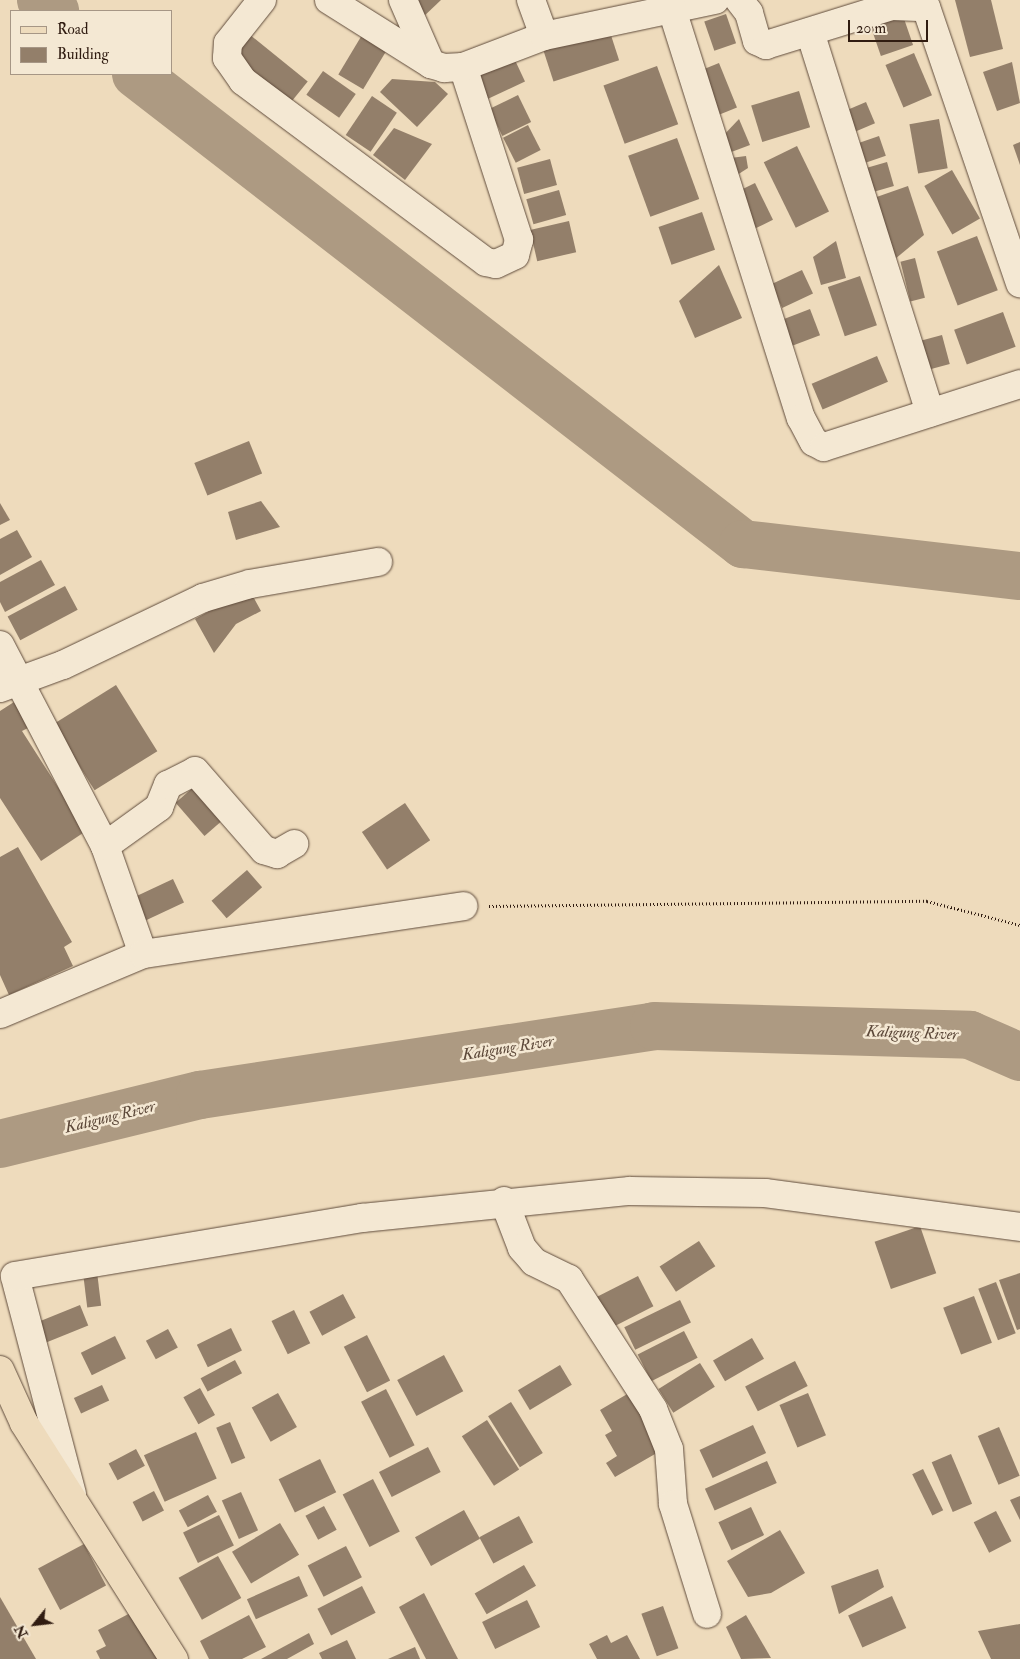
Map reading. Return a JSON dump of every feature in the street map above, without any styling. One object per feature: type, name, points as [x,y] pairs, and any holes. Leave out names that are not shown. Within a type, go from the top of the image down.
[{"type":"main road","points":[[0,1370],[24,1423],[174,1659]]},
{"type":"street","points":[[262,0],[228,43],[227,58],[243,81],[486,262],[496,264],[515,255],[519,240],[463,67]]},
{"type":"street","points":[[329,0],[431,64],[463,67],[544,36],[670,4],[715,0]]},
{"type":"street","points":[[403,0],[431,64]]},
{"type":"street","points":[[532,0],[544,36]]},
{"type":"street","points":[[739,0],[750,13],[760,44],[810,32],[892,6],[926,7],[1020,283]]},
{"type":"street","points":[[670,4],[807,433],[824,447],[1020,384]]},
{"type":"street","points":[[810,32],[930,413]]},
{"type":"street","points":[[10,683],[63,665],[203,598],[250,584],[378,562]]},
{"type":"street","points":[[0,645],[10,683],[105,846],[143,954]]},
{"type":"street","points":[[105,846],[159,807],[168,785],[195,771],[264,850],[277,854],[294,844]]},
{"type":"street","points":[[0,1014],[143,954],[463,906]]},
{"type":"street","points":[[72,1497],[15,1276],[362,1218],[504,1201],[630,1191],[765,1193],[1020,1227]]},
{"type":"street","points":[[504,1201],[522,1248],[534,1262],[560,1273],[573,1284],[654,1409],[668,1449],[673,1504],[707,1614]]},
{"type":"path","points":[[463,906],[927,901],[1020,925]]},
{"type":"building","points":[[412,0],[441,0],[421,19]]},
{"type":"building","points":[[955,0],[991,0],[1003,49],[970,57]]},
{"type":"building","points":[[901,10],[913,45],[881,56],[869,21]]},
{"type":"building","points":[[726,14],[736,43],[714,51],[704,21]]},
{"type":"building","points":[[608,26],[619,60],[554,82],[542,47]]},
{"type":"building","points":[[244,30],[308,82],[291,102],[228,50]]},
{"type":"building","points":[[362,35],[387,50],[363,89],[338,74]]},
{"type":"building","points":[[914,53],[932,95],[903,107],[885,65]]},
{"type":"building","points":[[514,58],[525,82],[486,100],[475,76]]},
{"type":"building","points":[[1012,62],[1020,103],[997,111],[983,72]]},
{"type":"building","points":[[719,63],[737,108],[715,116],[697,72]]},
{"type":"building","points":[[657,66],[678,124],[625,144],[603,85]]},
{"type":"building","points":[[323,71],[356,94],[339,118],[306,95]]},
{"type":"building","points":[[392,79],[435,82],[448,94],[417,127],[380,92]]},
{"type":"building","points":[[799,91],[810,127],[762,142],[751,106]]},
{"type":"building","points":[[518,95],[531,122],[502,136],[489,109]]},
{"type":"building","points":[[372,96],[397,113],[371,152],[346,135]]},
{"type":"building","points":[[866,102],[875,123],[854,132],[845,111]]},
{"type":"building","points":[[739,119],[750,145],[726,154],[720,139]]},
{"type":"building","points":[[939,119],[948,168],[918,173],[909,124]]},
{"type":"building","points":[[528,125],[541,150],[516,163],[503,138]]},
{"type":"building","points":[[394,128],[432,144],[405,180],[373,155]]},
{"type":"building","points":[[879,136],[886,156],[864,163],[857,143]]},
{"type":"building","points":[[677,138],[699,199],[650,217],[628,156]]},
{"type":"building","points":[[1020,142],[1020,165],[1013,145]]},
{"type":"building","points":[[797,146],[829,212],[796,228],[764,162]]},
{"type":"building","points":[[746,156],[748,168],[734,177],[723,159]]},
{"type":"building","points":[[550,159],[557,185],[524,194],[517,168]]},
{"type":"building","points":[[887,162],[894,186],[868,193],[861,169]]},
{"type":"building","points":[[952,170],[980,218],[952,234],[924,186]]},
{"type":"building","points":[[755,183],[773,220],[754,229],[736,192]]},
{"type":"building","points":[[908,186],[924,235],[889,264],[868,200]]},
{"type":"building","points":[[559,190],[566,215],[533,224],[526,199]]},
{"type":"building","points":[[702,212],[715,250],[672,265],[659,227]]},
{"type":"building","points":[[569,221],[576,252],[537,261],[530,230]]},
{"type":"building","points":[[977,236],[998,290],[958,306],[937,251]]},
{"type":"building","points":[[836,241],[846,278],[821,285],[813,257]]},
{"type":"building","points":[[915,258],[925,298],[910,301],[900,262]]},
{"type":"building","points":[[719,265],[742,318],[695,338],[679,301]]},
{"type":"building","points":[[802,270],[813,294],[782,308],[771,284]]},
{"type":"building","points":[[860,276],[877,325],[845,336],[828,287]]},
{"type":"building","points":[[810,309],[820,335],[788,347],[778,321]]},
{"type":"building","points":[[1003,312],[1016,347],[967,365],[954,330]]},
{"type":"building","points":[[942,335],[950,364],[926,370],[918,341]]},
{"type":"building","points":[[877,356],[888,382],[823,410],[812,384]]},
{"type":"building","points":[[249,441],[262,473],[207,496],[194,463]]},
{"type":"building","points":[[261,501],[280,527],[236,540],[228,512]]},
{"type":"building","points":[[0,503],[10,520],[0,525]]},
{"type":"building","points":[[17,530],[32,557],[0,575],[0,539]]},
{"type":"building","points":[[41,560],[55,585],[5,612],[0,602],[0,582]]},
{"type":"building","points":[[65,586],[78,610],[20,640],[8,617]]},
{"type":"building","points":[[249,589],[261,611],[236,624],[214,653],[195,619]]},
{"type":"building","points":[[116,685],[157,751],[95,790],[53,724]]},
{"type":"building","points":[[14,702],[30,727],[22,731],[86,831],[41,861],[0,798],[0,711]]},
{"type":"building","points":[[196,785],[225,818],[204,836],[176,803]]},
{"type":"building","points":[[405,803],[430,840],[387,869],[362,832]]},
{"type":"building","points":[[18,847],[72,942],[64,947],[73,966],[9,995],[0,975],[0,857]]},
{"type":"building","points":[[247,870],[262,887],[227,918],[212,901]]},
{"type":"building","points":[[173,879],[184,903],[145,921],[134,897]]},
{"type":"building","points":[[920,1226],[936,1273],[891,1289],[875,1242]]},
{"type":"building","points":[[699,1241],[715,1266],[676,1292],[660,1267]]},
{"type":"building","points":[[97,1272],[101,1306],[87,1307],[83,1274]]},
{"type":"building","points":[[1020,1273],[1020,1329],[1017,1330],[999,1280]]},
{"type":"building","points":[[638,1276],[653,1306],[612,1328],[596,1297]]},
{"type":"building","points":[[996,1282],[1016,1333],[998,1340],[978,1289]]},
{"type":"building","points":[[343,1294],[356,1318],[322,1336],[309,1312]]},
{"type":"building","points":[[974,1296],[992,1343],[961,1355],[943,1308]]},
{"type":"building","points":[[680,1300],[691,1322],[635,1350],[624,1327]]},
{"type":"building","points":[[80,1305],[88,1325],[46,1343],[37,1322]]},
{"type":"building","points":[[294,1310],[310,1343],[288,1354],[272,1321]]},
{"type":"building","points":[[231,1328],[242,1350],[208,1367],[197,1345]]},
{"type":"building","points":[[168,1329],[178,1348],[156,1359],[146,1341]]},
{"type":"building","points":[[684,1331],[698,1358],[651,1381],[638,1355]]},
{"type":"building","points":[[367,1335],[390,1380],[367,1392],[344,1347]]},
{"type":"building","points":[[115,1336],[126,1358],[92,1375],[81,1353]]},
{"type":"building","points":[[752,1338],[764,1359],[725,1381],[713,1360]]},
{"type":"building","points":[[444,1355],[463,1391],[416,1416],[397,1380]]},
{"type":"building","points":[[235,1360],[242,1373],[208,1392],[201,1378]]},
{"type":"building","points":[[795,1361],[808,1386],[758,1411],[745,1386]]},
{"type":"building","points":[[700,1363],[715,1387],[673,1413],[658,1389]]},
{"type":"building","points":[[560,1365],[572,1385],[530,1410],[518,1390]]},
{"type":"building","points":[[102,1385],[109,1400],[81,1414],[74,1398]]},
{"type":"building","points":[[200,1388],[215,1415],[198,1424],[183,1397]]},
{"type":"building","points":[[386,1389],[415,1445],[390,1458],[361,1402]]},
{"type":"building","points":[[278,1393],[297,1427],[271,1442],[252,1408]]},
{"type":"building","points":[[629,1393],[662,1450],[615,1477],[606,1463],[617,1456],[605,1435],[612,1431],[600,1410]]},
{"type":"building","points":[[808,1393],[826,1435],[797,1447],[779,1405]]},
{"type":"building","points":[[511,1402],[543,1453],[520,1467],[488,1416]]},
{"type":"building","points":[[487,1420],[519,1469],[494,1486],[462,1436]]},
{"type":"building","points":[[230,1422],[245,1458],[231,1464],[216,1428]]},
{"type":"building","points":[[753,1425],[766,1453],[713,1478],[700,1450]]},
{"type":"building","points":[[999,1427],[1020,1476],[999,1485],[978,1436]]},
{"type":"building","points":[[196,1432],[217,1479],[165,1502],[144,1455]]},
{"type":"building","points":[[428,1447],[441,1472],[392,1497],[379,1472]]},
{"type":"building","points":[[136,1449],[145,1466],[118,1480],[109,1464]]},
{"type":"building","points":[[951,1454],[972,1504],[953,1512],[932,1462]]},
{"type":"building","points":[[320,1459],[336,1492],[295,1512],[279,1479]]},
{"type":"building","points":[[767,1461],[777,1483],[715,1511],[705,1489]]},
{"type":"building","points":[[923,1469],[943,1510],[932,1516],[912,1474]]},
{"type":"building","points":[[373,1479],[400,1532],[369,1547],[343,1494]]},
{"type":"building","points":[[154,1491],[164,1511],[143,1521],[133,1502]]},
{"type":"building","points":[[241,1492],[258,1530],[239,1539],[222,1501]]},
{"type":"building","points":[[208,1495],[217,1512],[188,1527],[179,1510]]},
{"type":"building","points":[[1020,1496],[1020,1520],[1010,1500]]},
{"type":"building","points":[[324,1506],[337,1530],[318,1540],[305,1516]]},
{"type":"building","points":[[751,1507],[764,1535],[731,1550],[718,1522]]},
{"type":"building","points":[[464,1510],[480,1539],[431,1566],[415,1537]]},
{"type":"building","points":[[996,1511],[1011,1541],[989,1553],[974,1522]]},
{"type":"building","points":[[219,1515],[234,1546],[198,1563],[183,1533]]},
{"type":"building","points":[[519,1516],[533,1542],[493,1564],[479,1537]]},
{"type":"building","points":[[280,1523],[299,1555],[251,1584],[232,1552]]},
{"type":"building","points":[[780,1530],[805,1573],[771,1593],[748,1597],[727,1561]]},
{"type":"building","points":[[84,1544],[106,1585],[60,1610],[38,1568]]},
{"type":"building","points":[[346,1546],[362,1577],[324,1597],[308,1566]]},
{"type":"building","points":[[218,1556],[241,1598],[202,1620],[179,1578]]},
{"type":"building","points":[[524,1565],[536,1586],[487,1614],[475,1593]]},
{"type":"building","points":[[878,1569],[884,1587],[839,1614],[831,1586]]},
{"type":"building","points":[[299,1576],[308,1596],[256,1619],[247,1599]]},
{"type":"building","points":[[362,1586],[376,1613],[331,1635],[317,1609]]},
{"type":"building","points":[[424,1593],[458,1659],[426,1659],[399,1607]]},
{"type":"building","points":[[892,1596],[906,1628],[862,1647],[848,1616]]},
{"type":"building","points":[[0,1597],[36,1659],[0,1659]]},
{"type":"building","points":[[527,1600],[540,1627],[495,1649],[482,1622]]},
{"type":"building","points":[[663,1606],[678,1648],[657,1656],[641,1614]]},
{"type":"building","points":[[136,1610],[161,1659],[100,1659],[96,1651],[106,1646],[98,1630]]},
{"type":"building","points":[[249,1615],[266,1647],[242,1659],[209,1659],[200,1641]]},
{"type":"building","points":[[746,1615],[771,1658],[741,1659],[726,1627]]},
{"type":"building","points":[[1020,1624],[1020,1659],[991,1659],[978,1631]]},
{"type":"building","points":[[309,1633],[314,1644],[287,1659],[261,1659]]},
{"type":"building","points":[[607,1635],[611,1643],[627,1635],[640,1659],[597,1659],[589,1644]]},
{"type":"building","points":[[347,1640],[356,1659],[322,1659],[319,1653]]},
{"type":"building","points":[[415,1647],[420,1659],[388,1659]]},
{"type":"waterway","points":[[41,0],[54,10]]},
{"type":"waterway","points":[[137,75],[743,544],[1020,576]]},
{"type":"waterway","name":"Kaligung River","points":[[0,1144],[200,1095],[654,1026],[970,1035],[1020,1057]]}]
